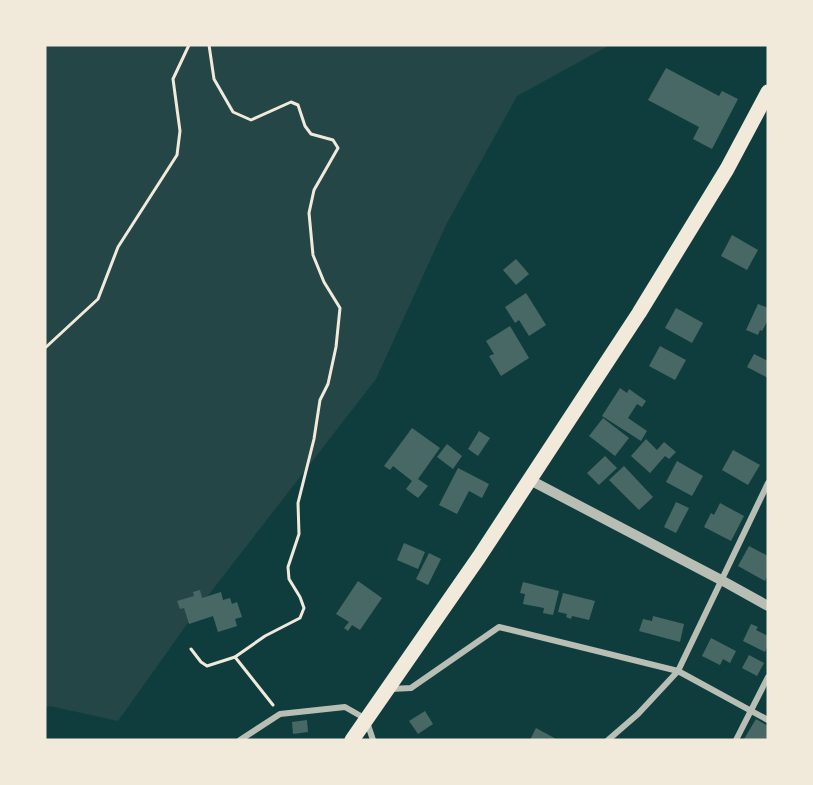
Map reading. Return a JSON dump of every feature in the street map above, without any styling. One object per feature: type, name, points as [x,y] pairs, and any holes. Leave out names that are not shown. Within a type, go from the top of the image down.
[{"type":"main road","points":[[352,740],[479,557],[684,242],[727,169],[768,92]]},
{"type":"street","points":[[530,480],[723,580],[768,606]]},
{"type":"street","points":[[608,740],[638,714],[678,671],[768,483]]},
{"type":"street","points":[[387,689],[411,688],[499,627],[678,671],[768,720]]},
{"type":"street","points":[[736,740],[768,677]]},
{"type":"street","points":[[240,740],[280,714],[345,707],[366,719],[373,740]]},
{"type":"path","points":[[45,348],[98,299],[118,247],[177,155],[180,131],[173,79],[189,45]]},
{"type":"path","points":[[191,649],[207,666],[235,657],[264,636],[300,618],[304,608],[289,579],[288,567],[299,534],[298,503],[314,439],[320,400],[328,384],[336,347],[340,308],[324,282],[313,255],[309,213],[314,190],[338,148],[333,140],[311,134],[305,126],[298,105],[291,102],[252,120],[233,112],[214,80],[209,45]]},
{"type":"path","points":[[235,657],[280,714]]},
{"type":"shaded area","points":[[45,45],[610,45],[517,96],[447,223],[376,379],[200,606],[118,721],[50,706],[45,708]]},
{"type":"building","points":[[666,68],[719,96],[722,91],[738,99],[712,149],[693,139],[699,127],[648,100]]},
{"type":"building","points":[[732,235],[758,250],[747,270],[721,256]]},
{"type":"building","points":[[516,259],[529,274],[516,285],[503,270]]},
{"type":"building","points":[[526,293],[546,325],[529,336],[519,320],[515,323],[505,307]]},
{"type":"building","points":[[758,304],[768,308],[768,322],[758,335],[746,330]]},
{"type":"building","points":[[676,308],[703,323],[692,343],[665,328]]},
{"type":"building","points":[[510,326],[529,358],[501,376],[489,356],[494,354],[486,341]]},
{"type":"building","points":[[660,346],[686,360],[675,380],[649,366]]},
{"type":"building","points":[[754,354],[768,361],[768,378],[747,367]]},
{"type":"building","points":[[620,388],[627,393],[629,389],[646,401],[642,407],[637,404],[628,418],[647,431],[641,441],[602,416]]},
{"type":"building","points":[[603,418],[629,438],[615,456],[589,436]]},
{"type":"building","points":[[412,428],[440,448],[418,479],[428,486],[418,498],[406,489],[412,481],[393,466],[390,470],[384,466]]},
{"type":"building","points":[[479,431],[490,438],[478,456],[468,449]]},
{"type":"building","points":[[646,439],[657,450],[664,442],[676,452],[669,459],[665,456],[650,473],[631,456]]},
{"type":"building","points":[[447,444],[462,456],[453,469],[437,457]]},
{"type":"building","points":[[733,450],[760,465],[748,485],[722,470]]},
{"type":"building","points":[[605,456],[617,468],[599,485],[587,473]]},
{"type":"building","points":[[677,461],[703,476],[692,496],[666,482]]},
{"type":"building","points":[[624,466],[653,497],[639,510],[609,480]]},
{"type":"building","points":[[458,468],[489,484],[482,498],[469,491],[457,514],[439,505]]},
{"type":"building","points":[[676,502],[689,508],[676,533],[664,527]]},
{"type":"building","points":[[720,503],[744,516],[731,541],[704,527],[711,513],[714,515]]},
{"type":"building","points":[[404,543],[425,552],[418,569],[397,560]]},
{"type":"building","points":[[749,546],[768,556],[768,575],[765,581],[738,566]]},
{"type":"building","points":[[429,553],[441,559],[428,585],[416,579]]},
{"type":"building","points":[[358,581],[382,598],[360,630],[352,625],[348,631],[344,628],[349,622],[336,614]]},
{"type":"building","points":[[523,582],[559,591],[553,615],[543,613],[544,608],[523,604],[525,594],[520,593]]},
{"type":"building","points":[[200,590],[202,598],[221,592],[223,600],[230,598],[232,604],[237,602],[242,617],[235,619],[237,626],[218,632],[213,616],[189,624],[184,608],[180,609],[177,601],[194,596],[193,592]]},
{"type":"building","points":[[563,593],[595,601],[589,620],[572,616],[571,619],[566,617],[567,614],[558,612]]},
{"type":"building","points":[[653,616],[684,624],[680,642],[639,631],[643,619],[652,621]]},
{"type":"building","points":[[751,624],[758,627],[756,630],[768,636],[765,652],[743,641]]},
{"type":"building","points":[[711,638],[736,651],[730,663],[723,659],[720,665],[702,656]]},
{"type":"building","points":[[749,655],[764,663],[757,676],[742,668]]},
{"type":"building","points":[[425,711],[433,724],[418,734],[409,721]]},
{"type":"building","points":[[756,719],[768,726],[768,740],[744,739]]},
{"type":"building","points":[[307,720],[308,732],[293,734],[292,722]]},
{"type":"building","points":[[536,728],[558,740],[530,740]]}]
